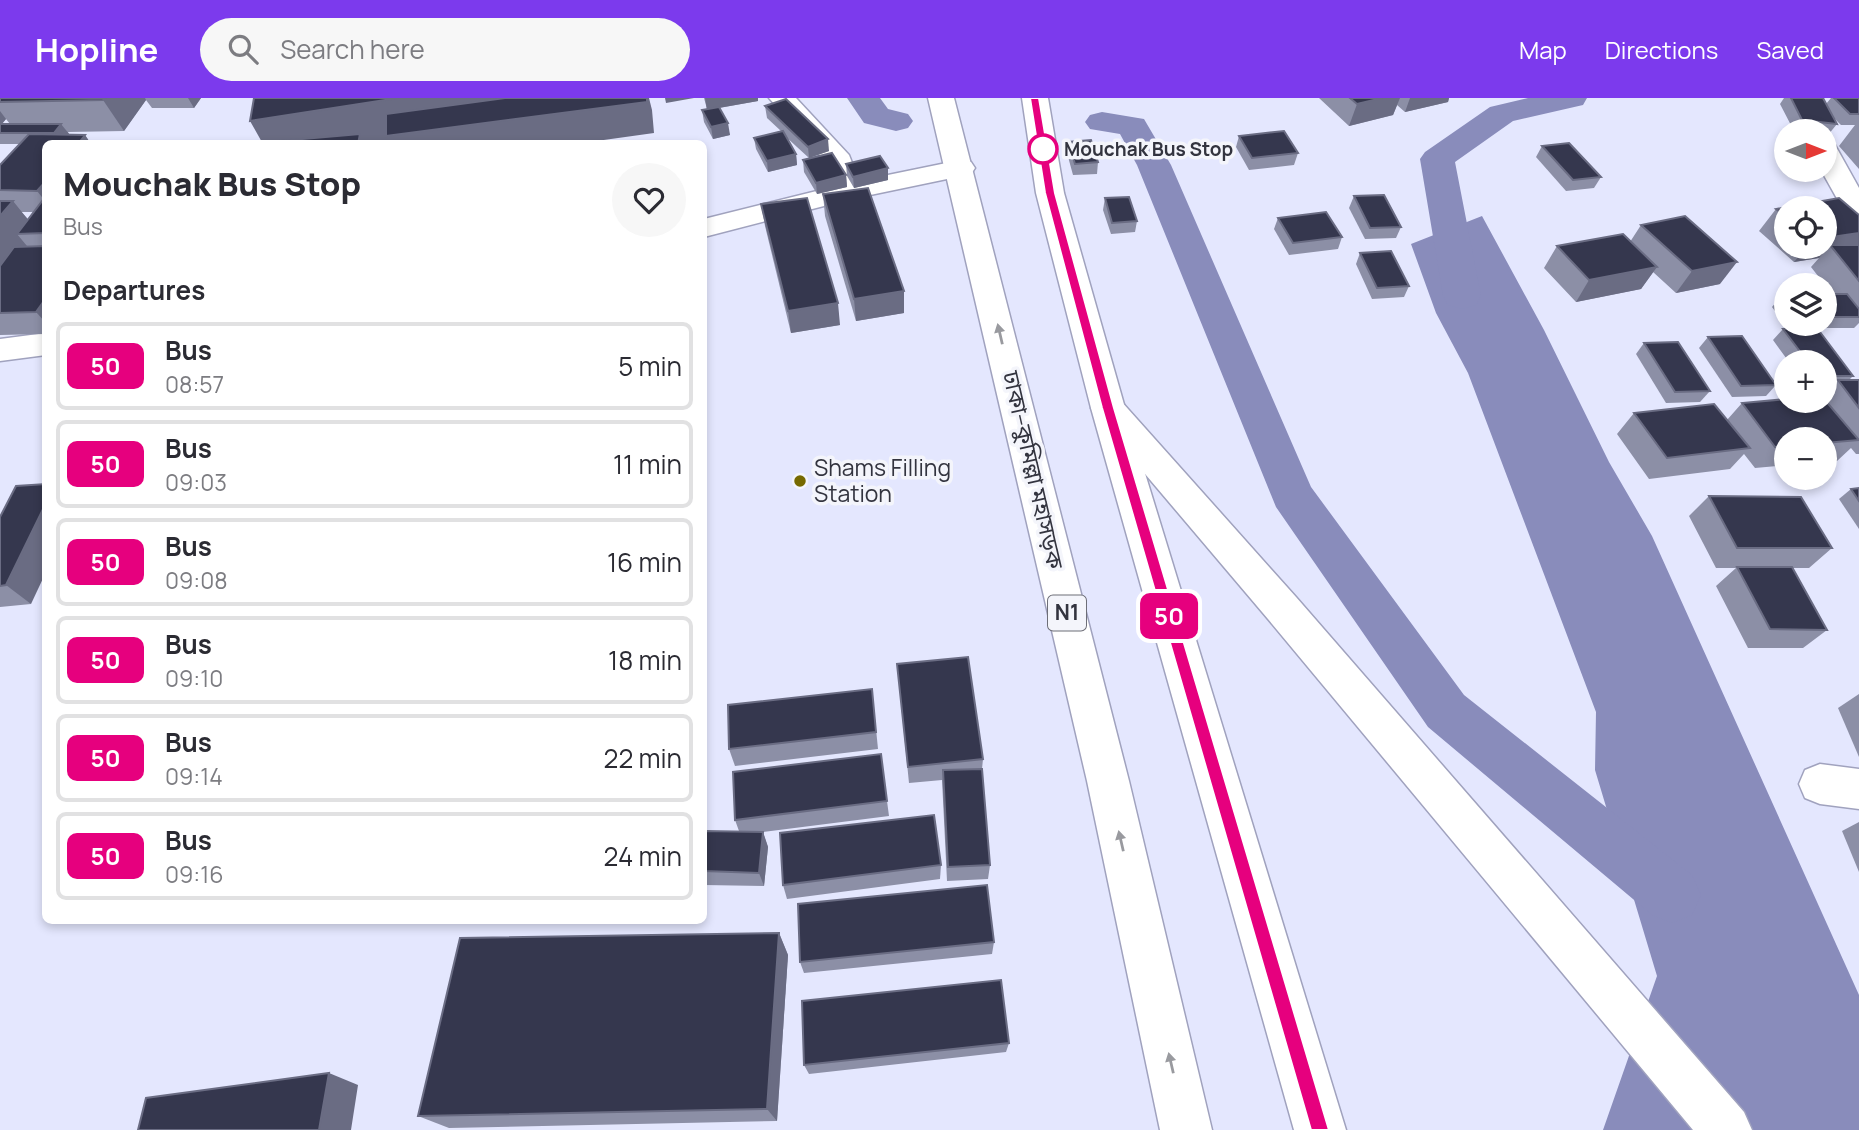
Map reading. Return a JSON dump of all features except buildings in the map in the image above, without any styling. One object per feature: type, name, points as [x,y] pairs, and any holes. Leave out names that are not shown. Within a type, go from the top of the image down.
[{"type":"main road","points":[[782,98],[839,161],[849,191]]},
{"type":"main road","name":"ঢাকা–কুমিল্লা মহাসড়ক","points":[[941,98],[961,168],[1108,781],[1186,1130]]},
{"type":"main road","points":[[1035,98],[1050,193],[1108,408],[1320,1130]]},
{"type":"main road","points":[[1838,165],[1859,214]]},
{"type":"main road","points":[[707,227],[849,191],[961,168]]},
{"type":"main road","points":[[0,350],[42,345]]},
{"type":"main road","points":[[1108,408],[1282,608],[1726,1130]]},
{"type":"water","points":[[1482,216],[1544,330],[1609,462],[1652,536],[1859,995],[1859,1130],[1603,1130],[1657,976],[1595,770],[1596,712],[1468,373],[1436,313],[1411,244]]},
{"type":"waterway","points":[[863,98],[876,116],[896,121]]},
{"type":"waterway","points":[[1462,296],[1437,159],[1502,114],[1571,98]]},
{"type":"waterway","points":[[1102,122],[1132,126],[1154,165],[1292,495],[1446,711],[1672,895]]},
{"type":"bus line","name":"50","points":[[1035,98],[1050,193],[1108,408],[1320,1130]]},
{"type":"place","name":"Mouchak Bus Stop","points":[[1043,149]]},
{"type":"place","name":"Shams Filling Station","points":[[800,481]]}]
